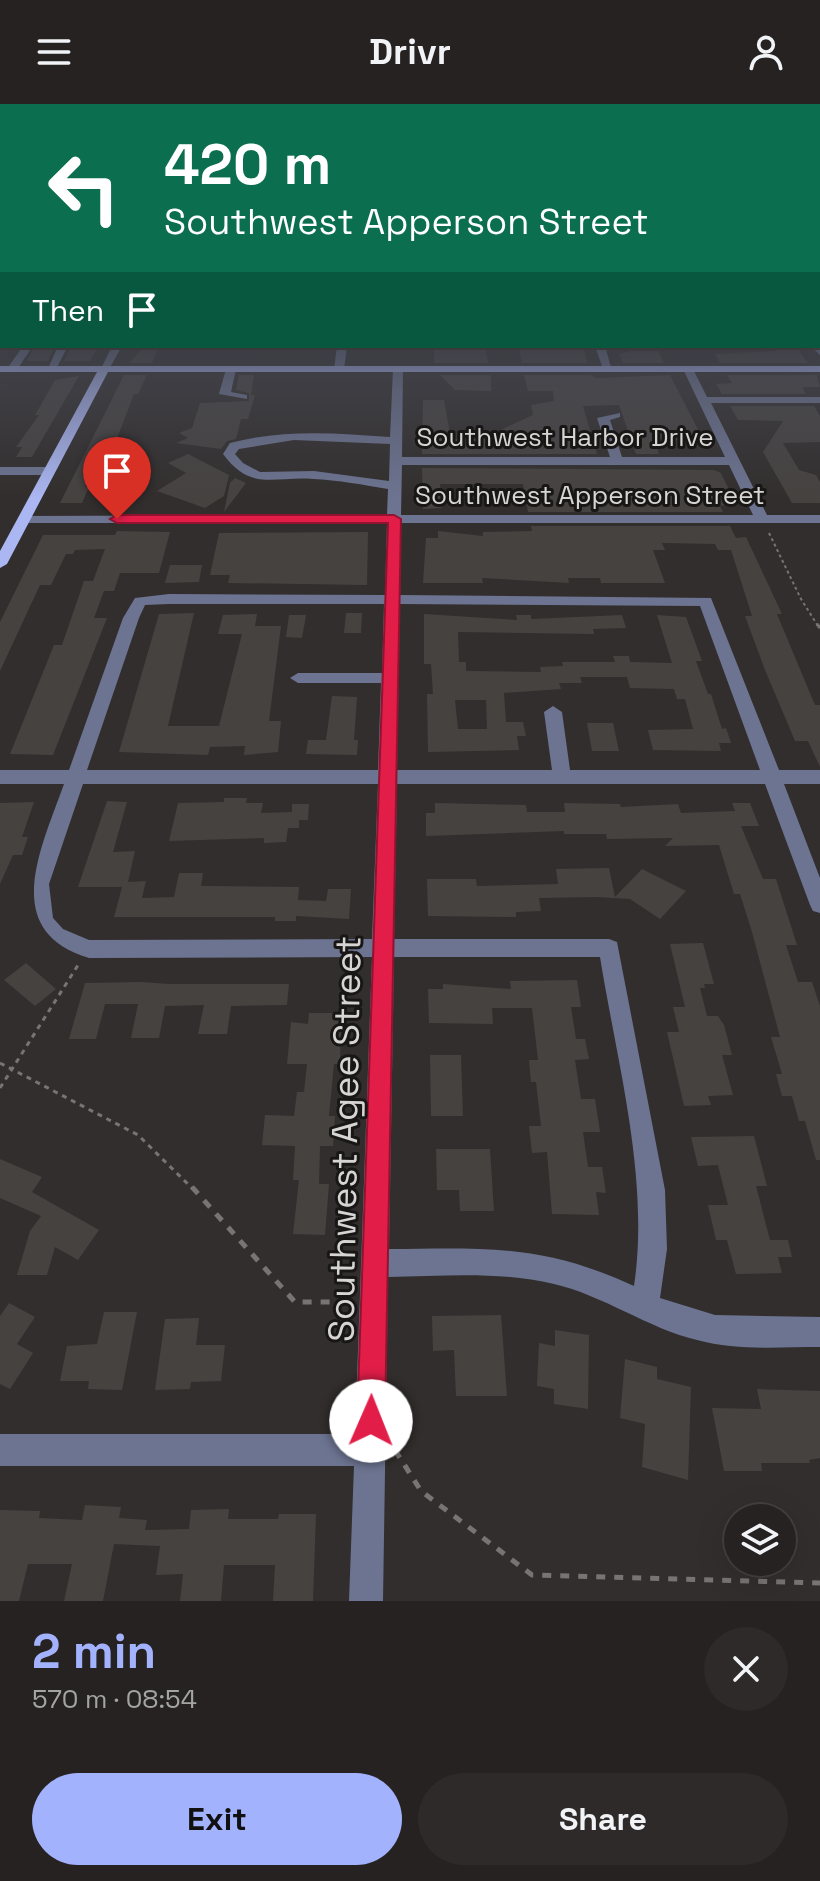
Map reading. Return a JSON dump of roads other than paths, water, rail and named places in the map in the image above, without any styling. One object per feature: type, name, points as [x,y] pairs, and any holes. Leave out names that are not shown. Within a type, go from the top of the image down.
[{"type":"main road","points":[[6,369],[820,369]]},
{"type":"main road","points":[[0,564],[104,369]]},
{"type":"street","points":[[51,369],[56,360]]},
{"type":"street","points":[[104,369],[109,360]]},
{"type":"street","points":[[339,369],[340,360]]},
{"type":"street","points":[[605,360],[608,369]]},
{"type":"street","points":[[231,369],[225,394],[243,397]]},
{"type":"street","name":"Southwest Agee Street","points":[[366,1601],[398,369]]},
{"type":"street","points":[[688,369],[762,519]]},
{"type":"street","points":[[703,400],[820,400]]},
{"type":"street","points":[[616,415],[603,418],[617,461]]},
{"type":"street","name":"Southwest Harbor Drive","points":[[395,486],[310,475],[274,480],[237,465],[229,454],[234,446],[282,437],[396,451],[617,461],[733,461]]},
{"type":"street","points":[[0,471],[49,471]]},
{"type":"street","name":"Southwest Apperson Street","points":[[24,519],[820,519]]},
{"type":"street","points":[[645,1304],[653,1249],[652,1190],[609,948],[89,949],[65,944],[51,932],[37,904],[39,884],[140,601],[706,601],[820,905]]},
{"type":"street","points":[[298,678],[390,678]]},
{"type":"street","points":[[553,712],[562,777]]},
{"type":"street","points":[[0,777],[820,777]]},
{"type":"street","points":[[375,1263],[503,1263],[550,1269],[590,1280],[680,1321],[707,1329],[820,1332]]},
{"type":"street","points":[[0,1450],[370,1450]]}]
